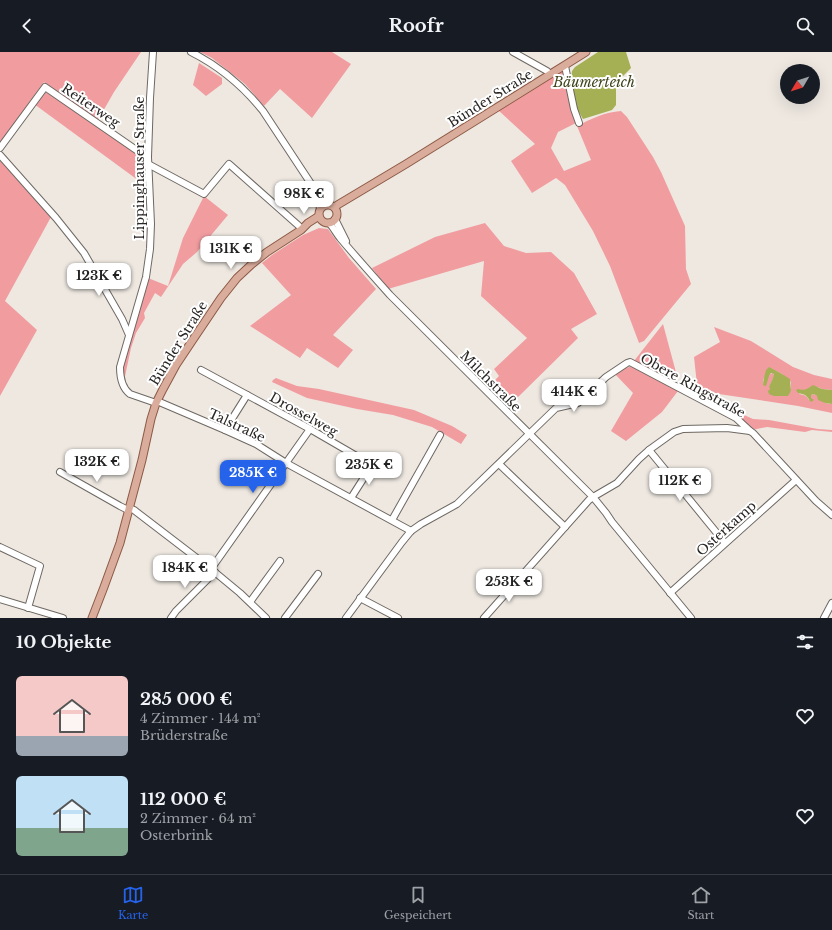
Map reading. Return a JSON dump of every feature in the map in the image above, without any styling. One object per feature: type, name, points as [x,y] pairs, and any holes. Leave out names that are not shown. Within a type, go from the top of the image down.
[{"type":"main road","name":"Bünder Straße","points":[[335,209],[586,52]]},
{"type":"main road","points":[[330,205],[335,209],[337,214],[325,215],[330,205]]},
{"type":"main road","name":"Bünder Straße","points":[[92,618],[120,543],[156,402],[176,365],[221,298],[237,278],[267,252],[301,230],[308,223],[325,215]]},
{"type":"street","name":"Lippinghauser Straße","points":[[153,52],[148,157],[151,224],[150,249],[146,277],[120,367],[120,374],[123,386],[127,392],[156,402]]},
{"type":"street","name":"Milchstraße","points":[[191,52],[222,71],[249,95],[262,111],[303,173],[325,215],[339,237],[390,295],[593,497],[691,618]]},
{"type":"street","points":[[513,52],[550,74]]},
{"type":"street","points":[[565,66],[574,109],[580,123]]},
{"type":"street","name":"Reiterweg","points":[[0,148],[45,87],[148,157]]},
{"type":"street","points":[[0,155],[84,253],[122,319],[129,335]]},
{"type":"street","points":[[148,164],[204,194],[229,164],[299,226],[301,230]]},
{"type":"street","points":[[122,319],[127,322],[133,320]]},
{"type":"street","name":"Obere Ringstraße","points":[[346,618],[411,531],[457,504],[556,408],[578,403],[606,377],[630,362],[736,418],[750,431]]},
{"type":"street","name":"Drosselweg","points":[[200,370],[372,465],[351,498]]},
{"type":"street","points":[[225,430],[247,395]]},
{"type":"street","name":"Talstraße","points":[[156,402],[256,444],[286,463],[411,531]]},
{"type":"street","points":[[484,618],[593,497],[617,483],[639,458],[649,450],[674,432],[683,429],[727,428],[750,431],[816,501],[832,515]]},
{"type":"street","points":[[171,618],[213,570],[310,430]]},
{"type":"street","points":[[392,520],[440,435]]},
{"type":"street","points":[[649,450],[725,543]]},
{"type":"street","points":[[499,464],[565,527]]},
{"type":"street","points":[[60,472],[120,506],[140,515],[213,570],[250,602],[263,617]]},
{"type":"street","name":"Osterkamp","points":[[670,593],[796,480]]},
{"type":"street","points":[[0,547],[40,566],[28,608]]},
{"type":"street","points":[[250,602],[280,561]]},
{"type":"street","points":[[286,618],[318,574]]},
{"type":"street","points":[[360,598],[398,618]]},
{"type":"street","points":[[0,599],[64,618]]},
{"type":"street","points":[[824,618],[832,602]]},
{"type":"shaded area","points":[[0,52],[141,52],[114,92],[98,120],[44,82],[0,143]]},
{"type":"shaded area","points":[[200,52],[332,52],[351,64],[312,118],[280,89],[264,106],[245,84],[212,58]]},
{"type":"shaded area","points":[[199,63],[222,78],[222,84],[206,96],[193,85]]},
{"type":"shaded area","points":[[563,70],[576,123],[558,132],[551,148],[564,171],[591,160],[577,126],[604,114],[621,111],[627,117],[653,157],[685,226],[686,269],[691,284],[644,341],[639,343],[610,266],[593,231],[565,185],[556,178],[532,193],[511,161],[535,144],[498,110]]},
{"type":"shaded area","points":[[45,93],[146,159],[146,186],[34,104]]},
{"type":"shaded area","points":[[0,158],[51,217],[5,301],[37,330],[0,396]]},
{"type":"shaded area","points":[[204,196],[228,215],[197,252],[183,264],[161,297],[155,293],[144,313],[145,318],[136,333],[131,348],[124,381],[122,365],[148,278],[168,286],[183,238]]},
{"type":"shaded area","points":[[485,223],[504,246],[526,253],[551,252],[574,273],[597,314],[571,329],[578,338],[510,405],[490,385],[499,376],[494,369],[527,338],[481,296],[484,261],[388,289],[372,268],[435,237]]},
{"type":"shaded area","points":[[319,228],[328,229],[349,258],[376,289],[333,335],[353,350],[338,368],[307,348],[300,358],[250,326],[291,295],[262,263],[303,235]]},
{"type":"shaded area","points":[[663,324],[677,376],[674,381],[634,361]]},
{"type":"shaded area","points":[[714,327],[751,341],[793,367],[814,375],[832,379],[832,390],[818,387],[802,391],[799,394],[807,397],[809,400],[811,395],[814,394],[825,403],[832,404],[832,413],[798,406],[692,390],[697,385],[694,357],[720,342]],"holes":[[[769,368],[782,374],[791,382],[791,391],[786,396],[769,386],[772,382],[774,375],[773,373],[768,376],[763,385],[763,380]]]},
{"type":"shaded area","points":[[635,366],[678,391],[662,412],[626,441],[611,431],[633,393],[615,374],[624,368]]},
{"type":"shaded area","points":[[276,378],[297,386],[319,389],[414,410],[452,426],[467,435],[461,444],[432,427],[393,415],[307,398],[272,382]]},
{"type":"shaded area","points":[[711,401],[753,419],[769,420],[818,429],[832,430],[832,432],[812,430],[805,432],[767,427],[752,430]]},
{"type":"water","name":"Bäumerteich","points":[[598,52],[626,52],[631,68],[616,83],[616,105],[612,110],[583,119],[576,107],[571,81],[572,71],[575,67]]},
{"type":"water","points":[[769,367],[790,379],[791,391],[788,396],[774,396],[769,394],[769,386],[772,382],[774,374],[771,373],[769,376],[766,386],[763,385],[766,370]]},
{"type":"water","points":[[813,385],[822,389],[832,390],[832,404],[818,400],[817,396],[814,394],[811,395],[811,398],[814,400],[811,402],[804,394],[797,392],[796,390],[806,389]]}]
